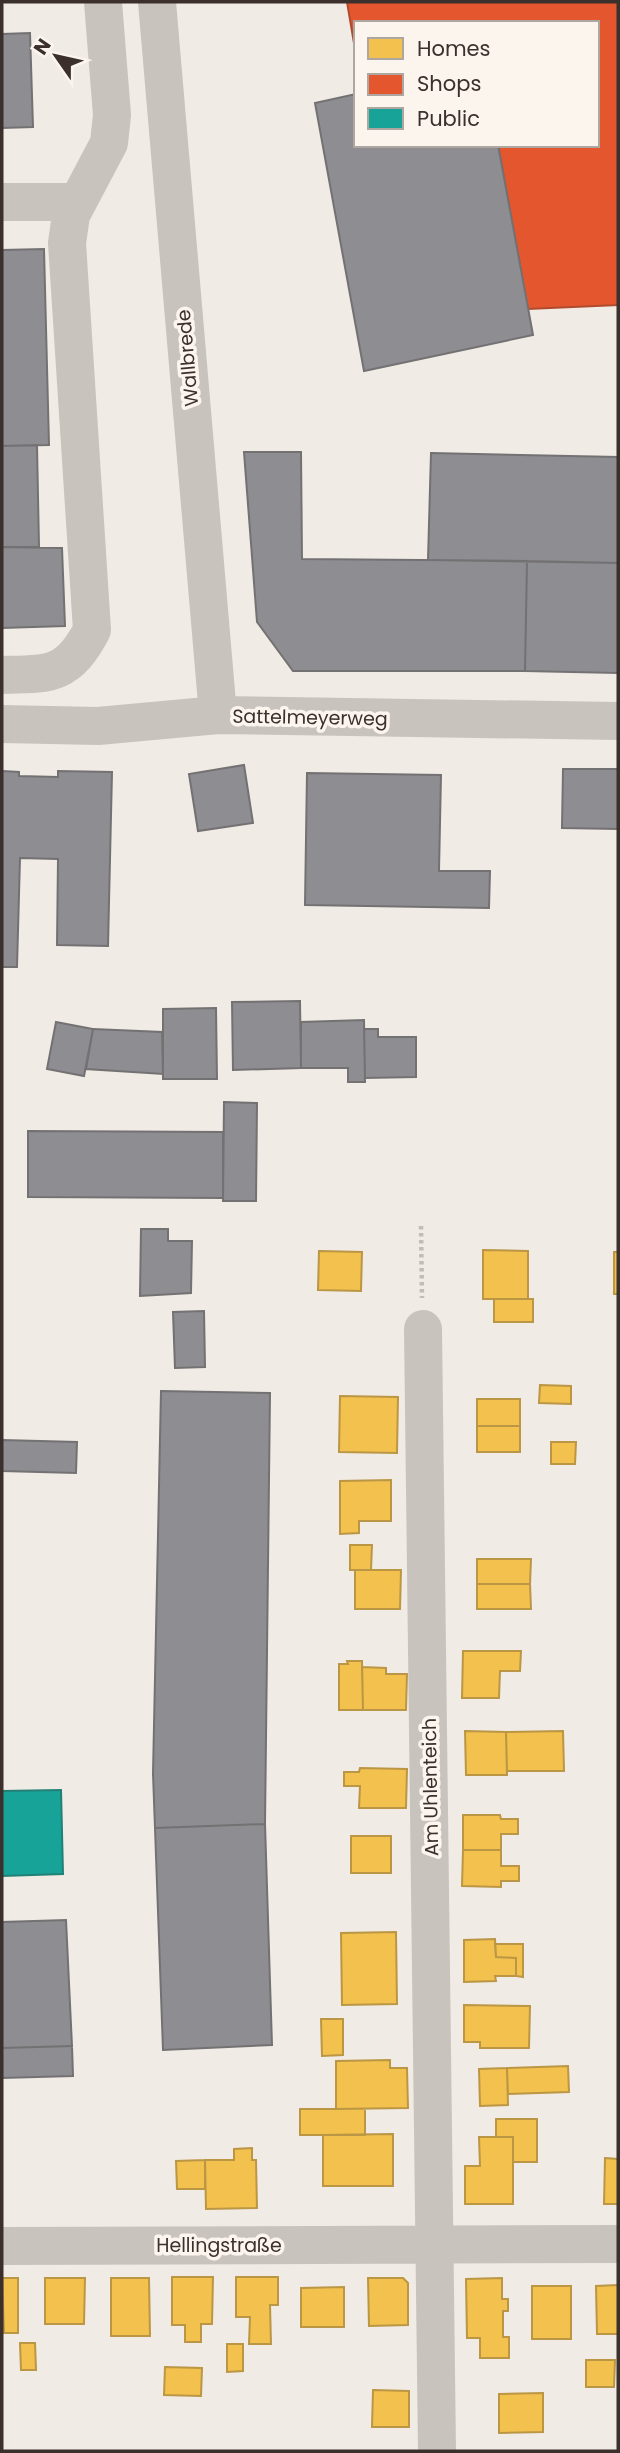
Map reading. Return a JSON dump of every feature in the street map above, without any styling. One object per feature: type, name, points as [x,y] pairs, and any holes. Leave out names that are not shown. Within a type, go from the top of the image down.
[{"type":"street","points":[[2,675],[36,674],[62,668],[80,654],[92,630],[67,243],[71,215],[109,143],[112,115],[103,2]]},
{"type":"street","name":"Wallbrede","points":[[157,2],[218,715]]},
{"type":"street","points":[[2,202],[78,202]]},
{"type":"street","name":"Sattelmeyerweg","points":[[2,724],[98,726],[218,715],[618,721]]},
{"type":"street","name":"Am Uhlenteich","points":[[423,1329],[436,2245]]},
{"type":"street","name":"Hellingstraße","points":[[2,2246],[618,2244]]},
{"type":"street","points":[[436,2245],[437,2451]]},
{"type":"path","points":[[421,1226],[423,1329]]},
{"type":"building: Homes","points":[[483,1250],[528,1251],[528,1299],[483,1299]]},
{"type":"building: Homes","points":[[319,1251],[362,1252],[361,1291],[318,1290]]},
{"type":"building: Homes","points":[[614,1252],[618,1252],[618,1294],[614,1294]]},
{"type":"building: Homes","points":[[494,1299],[533,1299],[533,1322],[494,1322]]},
{"type":"building: Homes","points":[[540,1385],[571,1386],[571,1404],[539,1403]]},
{"type":"building: Homes","points":[[340,1396],[398,1397],[397,1453],[339,1452]]},
{"type":"building: Homes","points":[[477,1399],[520,1399],[520,1426],[477,1426]]},
{"type":"building: Homes","points":[[477,1426],[520,1426],[520,1452],[477,1452]]},
{"type":"building: Homes","points":[[551,1442],[576,1442],[575,1464],[551,1464]]},
{"type":"building: Homes","points":[[391,1480],[391,1521],[359,1521],[359,1533],[340,1534],[340,1481]]},
{"type":"building: Homes","points":[[350,1545],[372,1545],[371,1570],[350,1570]]},
{"type":"building: Homes","points":[[477,1559],[531,1559],[530,1584],[477,1584]]},
{"type":"building: Homes","points":[[355,1570],[401,1570],[400,1609],[355,1609]]},
{"type":"building: Homes","points":[[477,1584],[530,1584],[531,1609],[477,1609]]},
{"type":"building: Homes","points":[[463,1651],[521,1651],[520,1671],[500,1671],[499,1698],[462,1698]]},
{"type":"building: Homes","points":[[347,1661],[362,1661],[363,1710],[339,1710],[339,1664],[348,1664]]},
{"type":"building: Homes","points":[[362,1667],[386,1668],[386,1674],[407,1674],[406,1710],[363,1710]]},
{"type":"building: Homes","points":[[465,1731],[506,1732],[507,1775],[466,1775]]},
{"type":"building: Homes","points":[[563,1731],[564,1771],[507,1771],[506,1732]]},
{"type":"building: Homes","points":[[360,1768],[407,1769],[406,1808],[359,1808],[360,1786],[344,1786],[344,1772],[359,1772]]},
{"type":"building: Homes","points":[[463,1815],[500,1815],[501,1819],[518,1819],[518,1834],[501,1834],[501,1850],[463,1850]]},
{"type":"building: Homes","points":[[351,1836],[391,1836],[391,1873],[351,1873]]},
{"type":"building: Homes","points":[[463,1850],[501,1850],[501,1866],[519,1866],[519,1881],[501,1881],[501,1887],[462,1886]]},
{"type":"building: Homes","points":[[396,1932],[397,2004],[342,2005],[341,1933]]},
{"type":"building: Homes","points":[[495,1939],[496,1957],[516,1958],[516,1976],[495,1976],[496,1981],[464,1982],[464,1940]]},
{"type":"building: Homes","points":[[495,1944],[523,1944],[523,1977],[516,1976],[516,1958],[496,1957]]},
{"type":"building: Homes","points":[[464,2005],[530,2006],[529,2048],[480,2048],[480,2042],[464,2042]]},
{"type":"building: Homes","points":[[321,2019],[343,2019],[343,2055],[322,2056]]},
{"type":"building: Homes","points":[[390,2060],[390,2068],[407,2068],[408,2108],[336,2109],[336,2061]]},
{"type":"building: Homes","points":[[568,2066],[569,2092],[508,2094],[507,2068]]},
{"type":"building: Homes","points":[[507,2068],[508,2105],[480,2106],[479,2069]]},
{"type":"building: Homes","points":[[300,2109],[365,2109],[365,2135],[300,2135]]},
{"type":"building: Homes","points":[[496,2119],[537,2119],[537,2162],[513,2162],[513,2137],[496,2137]]},
{"type":"building: Homes","points":[[393,2134],[393,2186],[323,2186],[323,2135]]},
{"type":"building: Homes","points":[[479,2137],[513,2137],[513,2204],[465,2204],[465,2166],[480,2166]]},
{"type":"building: Homes","points":[[252,2148],[252,2160],[256,2160],[257,2208],[206,2209],[205,2160],[234,2160],[234,2149]]},
{"type":"building: Homes","points":[[605,2158],[618,2159],[618,2204],[604,2204]]},
{"type":"building: Homes","points":[[205,2160],[205,2189],[177,2189],[176,2161]]},
{"type":"building: Homes","points":[[172,2277],[213,2277],[212,2324],[201,2324],[201,2342],[185,2342],[185,2325],[172,2325]]},
{"type":"building: Homes","points":[[236,2277],[278,2277],[278,2305],[270,2305],[271,2344],[249,2344],[250,2317],[236,2317]]},
{"type":"building: Homes","points":[[2,2278],[18,2278],[18,2333],[4,2333]]},
{"type":"building: Homes","points":[[45,2278],[85,2278],[84,2324],[45,2324]]},
{"type":"building: Homes","points":[[111,2278],[149,2278],[150,2336],[111,2336]]},
{"type":"building: Homes","points":[[368,2278],[403,2278],[408,2283],[408,2325],[369,2326]]},
{"type":"building: Homes","points":[[502,2278],[502,2299],[508,2299],[508,2311],[503,2311],[503,2337],[509,2337],[509,2358],[480,2358],[480,2338],[467,2338],[466,2279]]},
{"type":"building: Homes","points":[[618,2285],[618,2334],[597,2334],[596,2286]]},
{"type":"building: Homes","points":[[532,2286],[571,2286],[571,2339],[532,2339]]},
{"type":"building: Homes","points":[[344,2287],[344,2327],[301,2327],[301,2288]]},
{"type":"building: Homes","points":[[20,2343],[35,2343],[36,2370],[21,2370]]},
{"type":"building: Homes","points":[[227,2344],[243,2344],[243,2371],[227,2372]]},
{"type":"building: Homes","points":[[586,2360],[615,2360],[614,2387],[586,2387]]},
{"type":"building: Homes","points":[[165,2367],[202,2368],[201,2396],[164,2395]]},
{"type":"building: Homes","points":[[373,2390],[409,2391],[409,2427],[372,2427]]},
{"type":"building: Homes","points":[[543,2393],[543,2432],[499,2433],[499,2394]]},
{"type":"building: Shops","points":[[347,2],[618,2],[618,305],[528,309],[498,147],[599,147],[599,21],[354,21],[354,43]]},
{"type":"building: Public","points":[[61,1790],[63,1874],[2,1876],[2,1791]]},
{"type":"building: Industry","points":[[30,33],[33,127],[2,128],[2,34]]},
{"type":"building: Industry","points":[[354,94],[354,147],[498,147],[533,335],[364,371],[315,103]]},
{"type":"building: Industry","points":[[44,249],[49,445],[2,446],[2,250]]},
{"type":"building: Industry","points":[[37,445],[39,547],[2,547],[2,446]]},
{"type":"building: Industry","points":[[244,452],[301,452],[302,559],[527,561],[525,671],[293,671],[257,622]]},
{"type":"building: Industry","points":[[431,453],[618,457],[618,563],[428,560]]},
{"type":"building: Industry","points":[[2,547],[62,548],[65,626],[2,628]]},
{"type":"building: Industry","points":[[527,561],[618,563],[618,673],[525,671]]},
{"type":"building: Industry","points":[[244,765],[253,823],[198,831],[189,774]]},
{"type":"building: Industry","points":[[563,769],[618,769],[618,829],[562,828]]},
{"type":"building: Industry","points":[[2,771],[19,772],[19,776],[58,777],[58,771],[112,772],[108,946],[57,945],[58,859],[20,858],[17,967],[2,967]]},
{"type":"building: Industry","points":[[307,773],[441,775],[439,871],[490,871],[489,908],[305,905]]},
{"type":"building: Industry","points":[[300,1001],[301,1068],[233,1070],[232,1002]]},
{"type":"building: Industry","points":[[216,1008],[217,1079],[163,1079],[163,1009]]},
{"type":"building: Industry","points":[[364,1020],[365,1082],[348,1082],[348,1068],[301,1068],[301,1022]]},
{"type":"building: Industry","points":[[56,1022],[93,1029],[84,1076],[47,1069]]},
{"type":"building: Industry","points":[[93,1029],[162,1032],[163,1074],[86,1069]]},
{"type":"building: Industry","points":[[364,1029],[378,1029],[378,1037],[416,1037],[416,1077],[365,1078]]},
{"type":"building: Industry","points":[[224,1102],[257,1103],[256,1201],[223,1201]]},
{"type":"building: Industry","points":[[28,1131],[223,1132],[223,1198],[28,1197]]},
{"type":"building: Industry","points":[[141,1229],[168,1229],[168,1241],[192,1241],[191,1293],[140,1296]]},
{"type":"building: Industry","points":[[204,1311],[205,1367],[175,1368],[173,1312]]},
{"type":"building: Industry","points":[[161,1391],[270,1393],[265,1824],[155,1828],[153,1774]]},
{"type":"building: Industry","points":[[2,1440],[77,1442],[76,1473],[2,1471]]},
{"type":"building: Industry","points":[[265,1824],[272,2045],[163,2050],[155,1828]]},
{"type":"building: Industry","points":[[66,1920],[72,2046],[2,2048],[2,1922]]},
{"type":"building: Industry","points":[[72,2046],[73,2076],[2,2078],[2,2048]]}]
